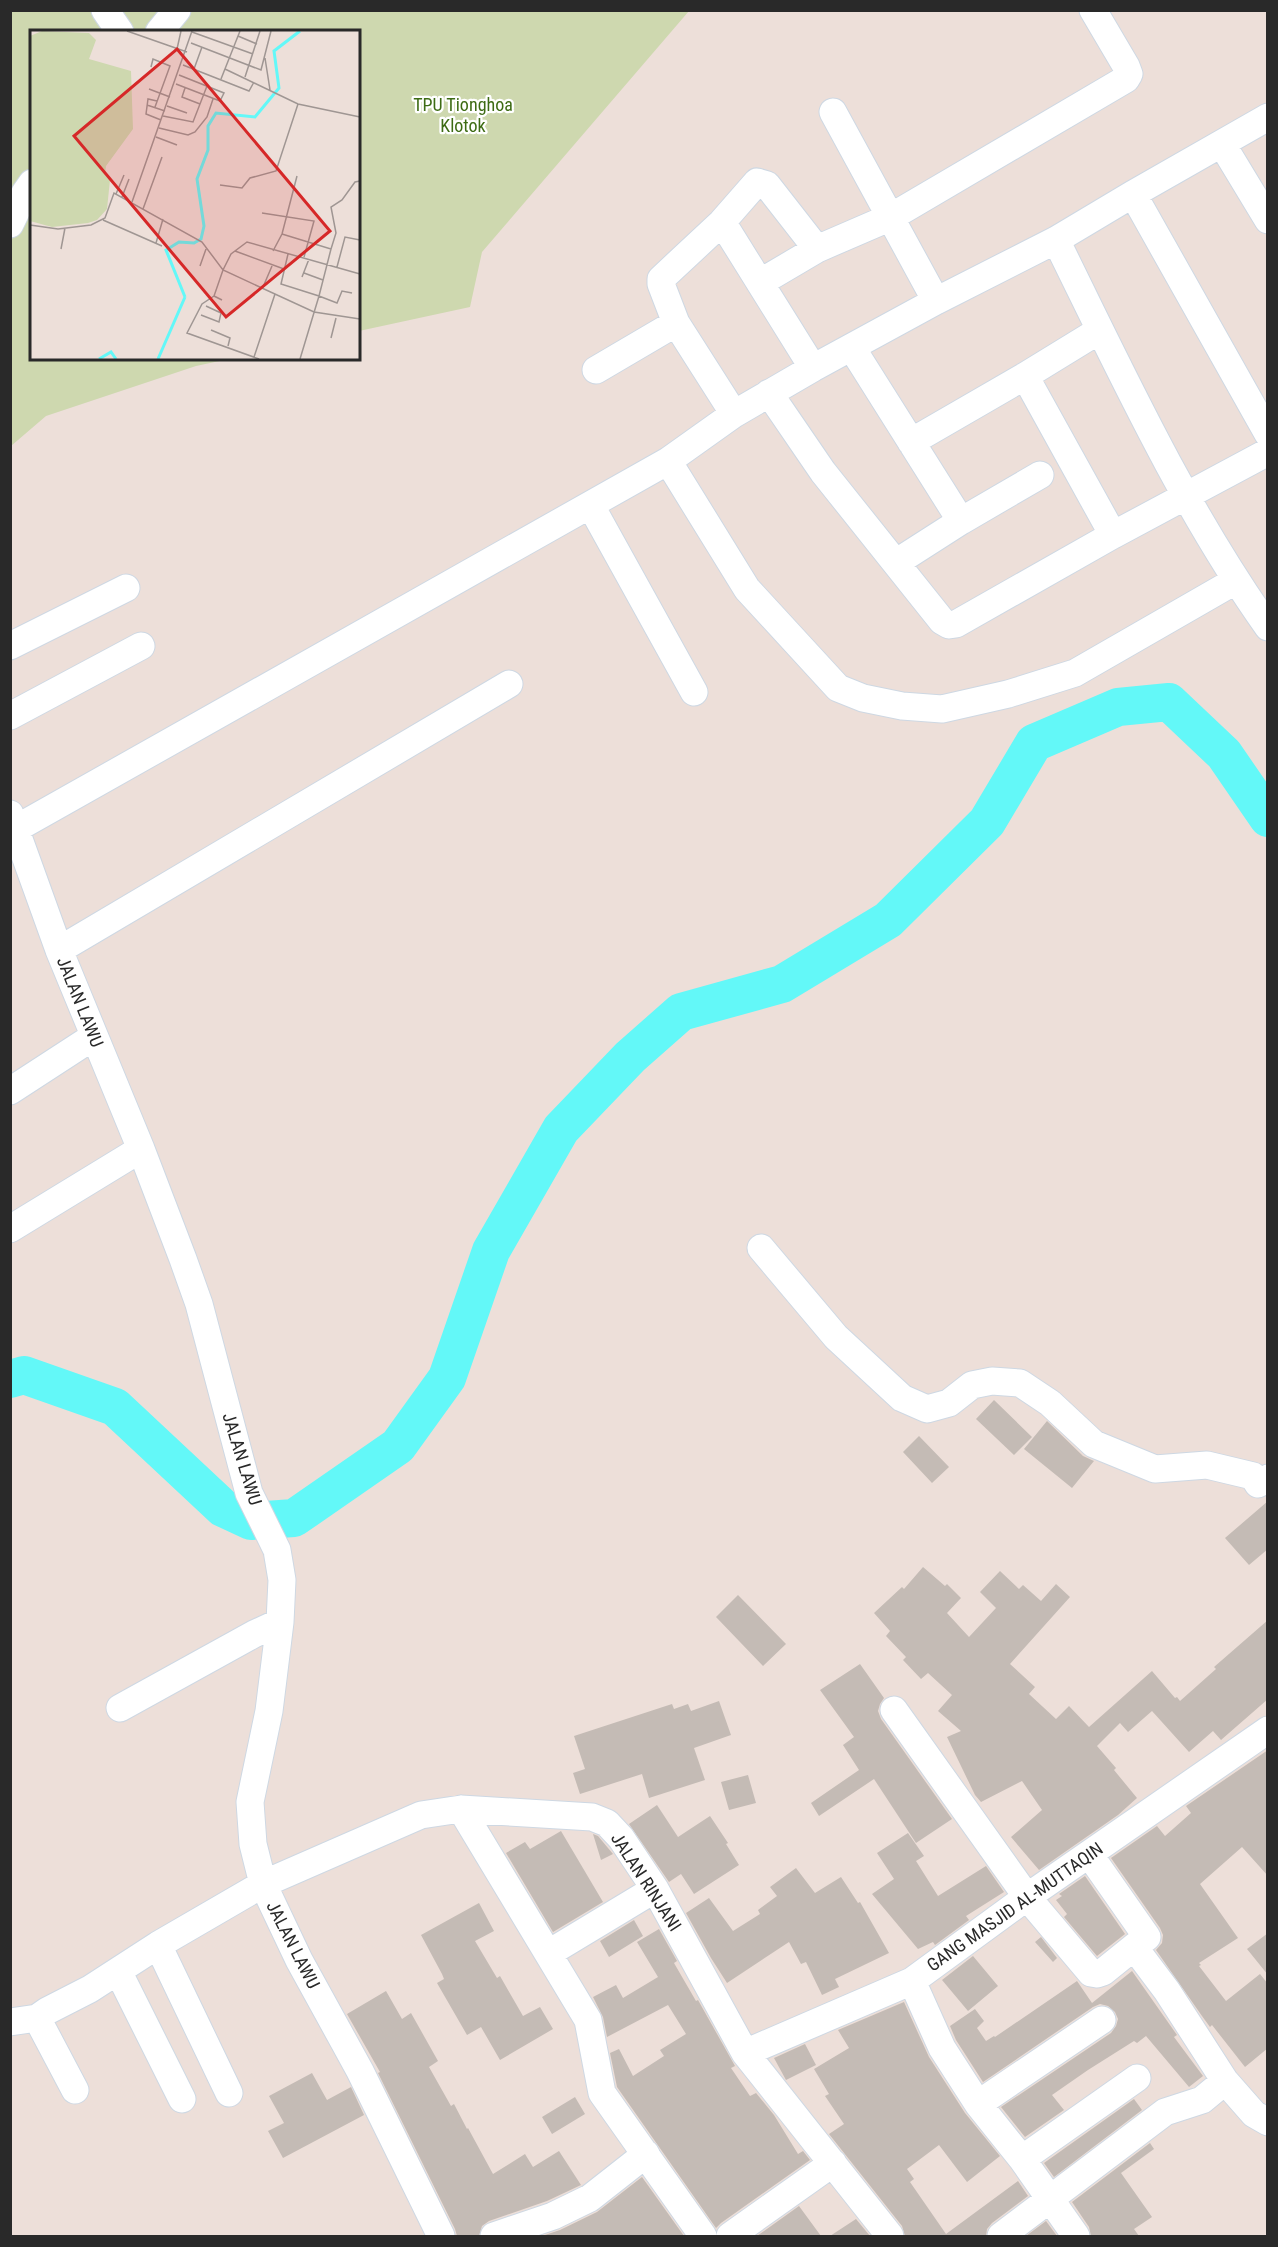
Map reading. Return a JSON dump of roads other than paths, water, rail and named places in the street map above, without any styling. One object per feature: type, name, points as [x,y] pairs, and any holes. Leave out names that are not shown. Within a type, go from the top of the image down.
[{"type":"street","points":[[105,10],[119,30]]},
{"type":"street","points":[[161,30],[177,10]]},
{"type":"street","points":[[761,282],[817,249],[891,217],[1126,79],[1129,74],[1126,66],[1093,10]]},
{"type":"street","points":[[833,111],[936,301]]},
{"type":"street","points":[[14,821],[591,506],[669,461],[734,414],[769,393],[936,301],[1056,240],[1268,117]]},
{"type":"street","points":[[1222,144],[1268,220]]},
{"type":"street","points":[[734,414],[676,322],[661,279],[722,222],[757,182],[767,185],[817,249]]},
{"type":"street","points":[[10,224],[30,186]]},
{"type":"street","points":[[1133,194],[1268,434]]},
{"type":"street","points":[[722,222],[813,368]]},
{"type":"street","points":[[1056,240],[1186,496],[1235,581],[1268,627]]},
{"type":"street","points":[[596,370],[676,322]]},
{"type":"street","points":[[911,442],[1100,330]]},
{"type":"street","points":[[852,348],[961,521]]},
{"type":"street","points":[[1025,376],[1113,535]]},
{"type":"street","points":[[769,393],[823,472],[942,621],[949,625],[957,624],[1113,535],[1268,452]]},
{"type":"street","points":[[669,461],[747,589],[838,687],[863,698],[902,706],[942,709],[1008,694],[1075,673],[1235,581]]},
{"type":"street","points":[[897,562],[1040,475]]},
{"type":"street","points":[[591,506],[694,692]]},
{"type":"street","points":[[10,646],[126,588]]},
{"type":"street","points":[[10,716],[141,646]]},
{"type":"street","points":[[59,950],[509,684]]},
{"type":"street","name":"JALAN LAWU","points":[[14,821],[59,950],[141,1149],[199,1304],[249,1493],[277,1550],[282,1580],[280,1622],[269,1711],[250,1802],[253,1844],[263,1884],[299,1960],[360,2070],[441,2236]]},
{"type":"street","points":[[10,1091],[93,1037]]},
{"type":"street","points":[[10,1229],[141,1149]]},
{"type":"street","points":[[760,1248],[836,1336],[902,1398],[927,1409],[949,1403],[972,1385],[992,1381],[1020,1383],[1050,1404],[1094,1444],[1155,1469],[1207,1465],[1253,1476],[1258,1484],[1268,1478]]},
{"type":"street","points":[[120,1708],[280,1622]]},
{"type":"street","points":[[894,1710],[1027,1897],[1091,1973],[1097,1974],[1103,1972],[1147,1937],[1089,1854]]},
{"type":"street","name":"GANG MASJID AL-MUTTAQIN","points":[[745,2053],[912,1981],[1027,1897],[1268,1730]]},
{"type":"street","points":[[461,1809],[588,2020],[602,2093],[703,2236]]},
{"type":"street","name":"JALAN RINJANI","points":[[37,2018],[263,1884],[421,1815],[461,1809],[592,1817],[607,1823],[621,1838],[655,1889],[745,2053],[890,2236]]},
{"type":"street","points":[[549,1953],[655,1889]]},
{"type":"street","points":[[158,1945],[229,2093]]},
{"type":"street","points":[[1134,1947],[1167,1991],[1225,2081],[1254,2114],[1268,2122]]},
{"type":"street","points":[[118,1971],[182,2099]]},
{"type":"street","points":[[912,1981],[942,2048],[978,2104],[1022,2159],[1076,2236]]},
{"type":"street","points":[[10,2022],[37,2018],[75,2090]]},
{"type":"street","points":[[978,2104],[1102,2020]]},
{"type":"street","points":[[1022,2159],[1137,2078]]},
{"type":"street","points":[[1001,2236],[1165,2112],[1202,2100],[1225,2081]]},
{"type":"street","points":[[494,2236],[553,2216],[590,2198],[646,2154]]},
{"type":"street","points":[[730,2236],[833,2163]]},
{"type":"waterway","points":[[10,1379],[24,1375],[115,1407],[223,1508],[251,1521],[294,1518],[398,1446],[447,1378],[491,1251],[561,1129],[630,1057],[681,1012],[782,984],[888,920],[987,822],[1034,743],[1118,707],[1169,702],[1224,754],[1268,818]]},
{"type":"park label","name":"TPU Tionghoa Klotok","points":[[463,115]]}]
